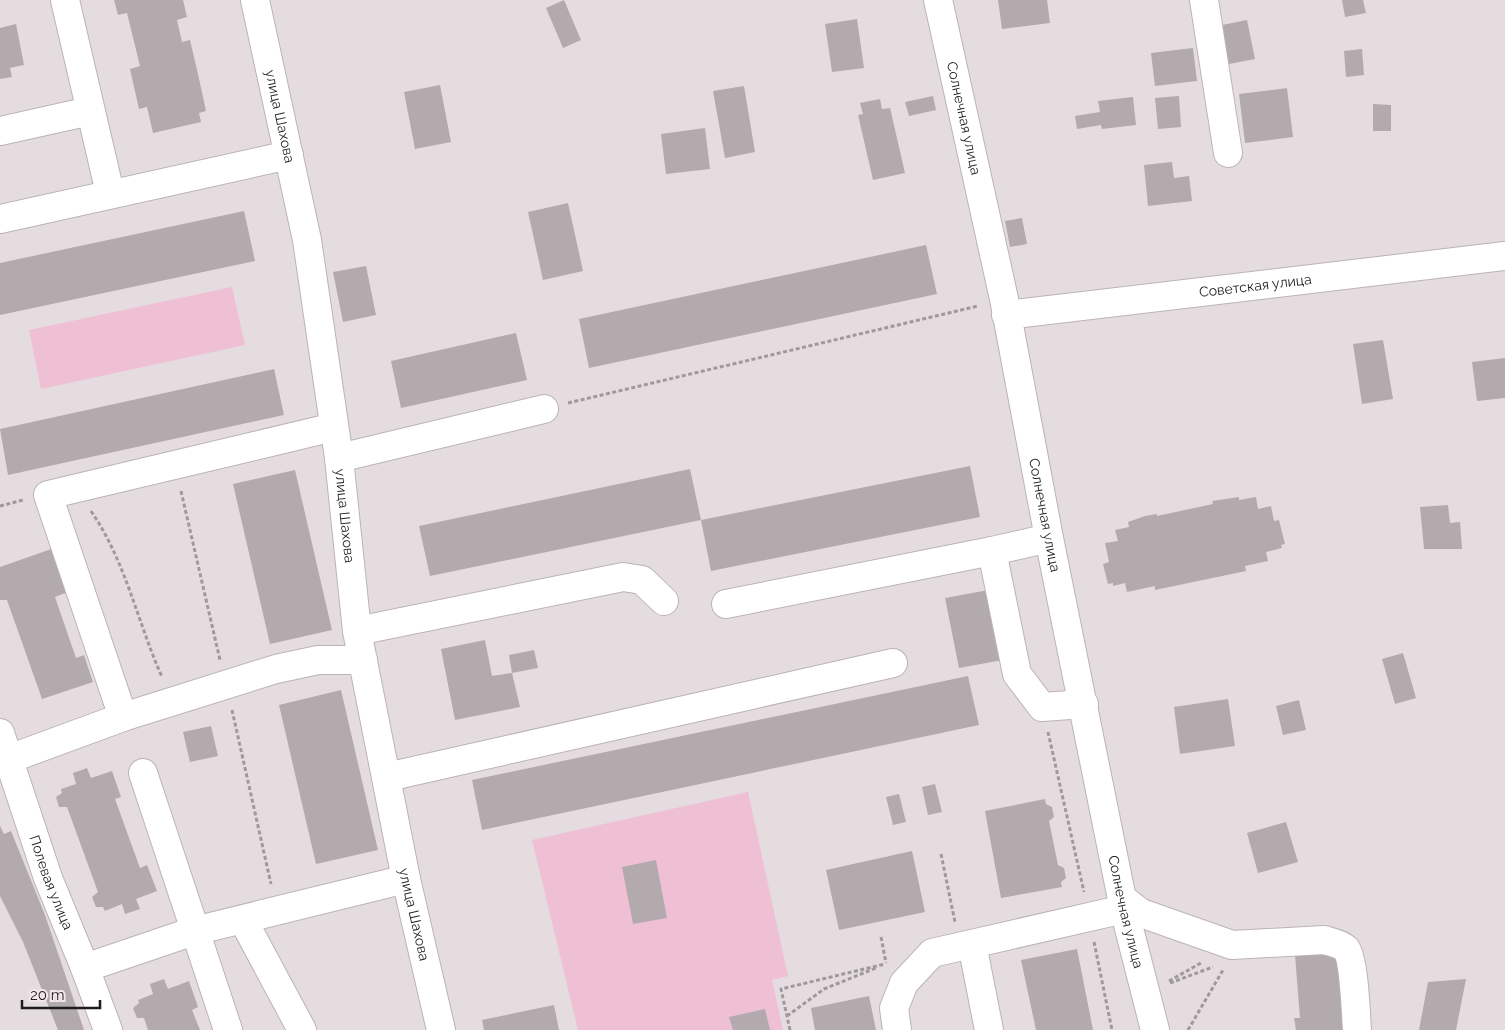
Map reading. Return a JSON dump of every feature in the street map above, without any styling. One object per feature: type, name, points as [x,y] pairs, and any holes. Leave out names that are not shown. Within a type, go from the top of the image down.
[{"type":"street","points":[[65,0],[110,193]]},
{"type":"street","name":"улица Шахова","points":[[255,0],[308,240],[339,458],[357,631],[406,878],[441,1030]]},
{"type":"street","name":"Солнечная улица","points":[[938,0],[1005,307],[1049,538],[1124,904],[1152,990],[1155,1030]]},
{"type":"street","points":[[1204,0],[1228,153]]},
{"type":"street","points":[[0,131],[90,110]]},
{"type":"street","points":[[0,219],[110,193],[288,155]]},
{"type":"street","name":"Советская улица","points":[[1005,307],[1505,256]]},
{"type":"street","points":[[339,458],[544,409]]},
{"type":"street","points":[[123,717],[48,494],[334,427]]},
{"type":"street","points":[[726,604],[1049,538]]},
{"type":"street","points":[[992,551],[1017,674],[1042,707],[1084,704]]},
{"type":"street","points":[[357,631],[623,577],[642,580],[664,601]]},
{"type":"street","points":[[9,759],[123,717],[276,668],[318,660],[363,660]]},
{"type":"street","points":[[387,777],[893,663]]},
{"type":"street","name":"Полевая улица","points":[[0,733],[48,878],[86,968],[108,1030]]},
{"type":"street","points":[[143,773],[228,1030]]},
{"type":"street","points":[[86,968],[194,931],[406,878]]},
{"type":"street","points":[[896,1030],[894,1008],[904,983],[932,952],[1089,917],[1124,904],[1230,953],[1324,940],[1346,949],[1351,961],[1357,1030]]},
{"type":"street","points":[[242,920],[302,1030]]},
{"type":"street","points":[[966,945],[989,1030]]},
{"type":"path","points":[[544,409],[1005,307]]},
{"type":"path","points":[[75,488],[107,534],[132,592],[148,646],[173,702]]},
{"type":"path","points":[[1042,707],[1112,1030]]},
{"type":"path","points":[[940,854],[966,945]]},
{"type":"path","points":[[881,937],[886,964]]},
{"type":"path","points":[[790,1030],[782,989],[932,952]]},
{"type":"path","points":[[1152,990],[1230,953]]},
{"type":"path","points":[[1152,990],[1230,953]]},
{"type":"path","points":[[1188,1030],[1230,953]]},
{"type":"path","points":[[787,1016],[824,989],[886,964]]},
{"type":"shaded area","points":[[232,287],[245,345],[41,389],[29,330]]},
{"type":"shaded area","points":[[748,792],[788,976],[772,980],[783,1030],[578,1030],[532,840]]},
{"type":"building","points":[[114,0],[183,0],[187,17],[177,20],[182,42],[190,40],[206,111],[199,113],[201,122],[153,133],[147,107],[139,109],[130,69],[140,66],[127,13],[118,15]]},
{"type":"building","points":[[564,0],[581,40],[563,48],[546,8]]},
{"type":"building","points":[[998,0],[1047,0],[1050,23],[1002,29]]},
{"type":"building","points":[[1342,0],[1363,0],[1366,13],[1345,17]]},
{"type":"building","points":[[857,19],[864,68],[832,72],[825,24]]},
{"type":"building","points":[[1247,20],[1255,59],[1224,65],[1217,26]]},
{"type":"building","points":[[16,24],[24,65],[10,68],[12,77],[0,79],[0,28]]},
{"type":"building","points":[[1193,48],[1197,81],[1155,86],[1151,53]]},
{"type":"building","points":[[1362,49],[1364,75],[1346,77],[1344,51]]},
{"type":"building","points":[[440,85],[451,142],[415,149],[404,92]]},
{"type":"building","points":[[744,86],[755,152],[725,158],[713,91]]},
{"type":"building","points":[[1287,88],[1293,137],[1245,143],[1239,94]]},
{"type":"building","points":[[933,96],[936,110],[909,116],[905,102]]},
{"type":"building","points":[[1179,96],[1181,127],[1158,129],[1155,98]]},
{"type":"building","points":[[1133,97],[1136,125],[1102,129],[1101,125],[1077,129],[1075,116],[1100,112],[1098,101]]},
{"type":"building","points":[[880,99],[882,109],[890,108],[905,173],[873,180],[858,115],[863,114],[860,103]]},
{"type":"building","points":[[1373,104],[1391,105],[1391,131],[1373,131]]},
{"type":"building","points":[[705,128],[710,169],[666,174],[661,134]]},
{"type":"building","points":[[1172,162],[1174,178],[1189,176],[1192,201],[1148,206],[1144,165]]},
{"type":"building","points":[[568,203],[583,271],[543,280],[528,212]]},
{"type":"building","points":[[244,211],[255,261],[0,315],[0,263]]},
{"type":"building","points":[[1022,218],[1027,244],[1010,247],[1005,221]]},
{"type":"building","points":[[926,245],[937,294],[589,368],[579,319]]},
{"type":"building","points":[[366,266],[376,315],[343,322],[333,272]]},
{"type":"building","points":[[516,333],[527,380],[401,408],[391,361]]},
{"type":"building","points":[[1383,340],[1393,399],[1362,404],[1353,344]]},
{"type":"building","points":[[1505,358],[1505,398],[1477,401],[1472,362]]},
{"type":"building","points":[[274,369],[284,415],[8,475],[0,429]]},
{"type":"building","points":[[970,466],[980,517],[711,571],[701,520]]},
{"type":"building","points":[[690,469],[701,520],[430,576],[419,526]]},
{"type":"building","points":[[295,470],[332,630],[270,644],[233,484]]},
{"type":"building","points":[[1239,497],[1239,500],[1256,497],[1258,509],[1271,506],[1274,521],[1279,520],[1285,544],[1281,545],[1282,548],[1266,552],[1268,561],[1245,566],[1246,571],[1155,590],[1155,586],[1127,592],[1125,583],[1113,586],[1113,583],[1108,584],[1103,564],[1109,562],[1105,543],[1118,541],[1115,530],[1129,527],[1128,522],[1145,516],[1157,514],[1157,516],[1213,504],[1212,501]]},
{"type":"building","points":[[1448,505],[1450,523],[1460,522],[1462,549],[1424,549],[1420,507]]},
{"type":"building","points":[[57,547],[73,590],[55,597],[76,658],[84,655],[93,682],[42,699],[7,600],[0,600],[0,567]]},
{"type":"building","points":[[994,589],[1008,659],[959,668],[945,598]]},
{"type":"building","points":[[485,640],[492,676],[512,673],[520,707],[455,720],[441,649]]},
{"type":"building","points":[[534,650],[538,668],[512,673],[509,655]]},
{"type":"building","points":[[1403,653],[1416,698],[1395,704],[1382,659]]},
{"type":"building","points":[[968,676],[979,725],[482,830],[472,780]]},
{"type":"building","points":[[341,690],[378,850],[316,864],[279,705]]},
{"type":"building","points":[[1228,699],[1235,746],[1180,754],[1174,707]]},
{"type":"building","points":[[1299,700],[1306,730],[1283,735],[1276,706]]},
{"type":"building","points":[[211,726],[218,756],[190,762],[183,732]]},
{"type":"building","points":[[87,768],[91,778],[112,771],[121,797],[115,799],[140,868],[147,865],[157,891],[136,899],[140,909],[125,914],[122,904],[105,911],[103,907],[96,907],[92,897],[98,892],[67,807],[59,807],[56,797],[62,793],[61,789],[76,784],[73,773]]},
{"type":"building","points":[[935,784],[942,812],[928,815],[922,787]]},
{"type":"building","points":[[899,794],[906,822],[893,825],[886,797]]},
{"type":"building","points":[[1045,799],[1046,804],[1052,807],[1054,817],[1049,821],[1058,865],[1064,868],[1066,878],[1061,882],[1062,887],[1001,898],[985,811]]},
{"type":"building","points":[[1286,822],[1298,862],[1258,873],[1247,833]]},
{"type":"building","points":[[0,826],[4,834],[11,831],[45,915],[84,1030],[58,1030],[23,942],[0,896]]},
{"type":"building","points":[[912,851],[925,912],[839,930],[826,870]]},
{"type":"building","points":[[656,860],[667,918],[633,924],[622,867]]},
{"type":"building","points":[[1077,949],[1093,1030],[1036,1030],[1021,960]]},
{"type":"building","points":[[1338,951],[1345,1030],[1296,1030],[1294,1018],[1300,1018],[1295,955]]},
{"type":"building","points":[[164,979],[168,989],[189,981],[198,1007],[192,1010],[200,1030],[148,1030],[144,1018],[137,1018],[133,1008],[139,1003],[138,1000],[153,994],[150,984]]},
{"type":"building","points":[[1466,979],[1456,1030],[1419,1030],[1428,982]]},
{"type":"building","points":[[869,996],[876,1030],[815,1030],[811,1008]]},
{"type":"building","points":[[554,1005],[559,1030],[484,1030],[482,1020]]},
{"type":"building","points":[[765,1009],[770,1030],[733,1030],[729,1017]]}]
